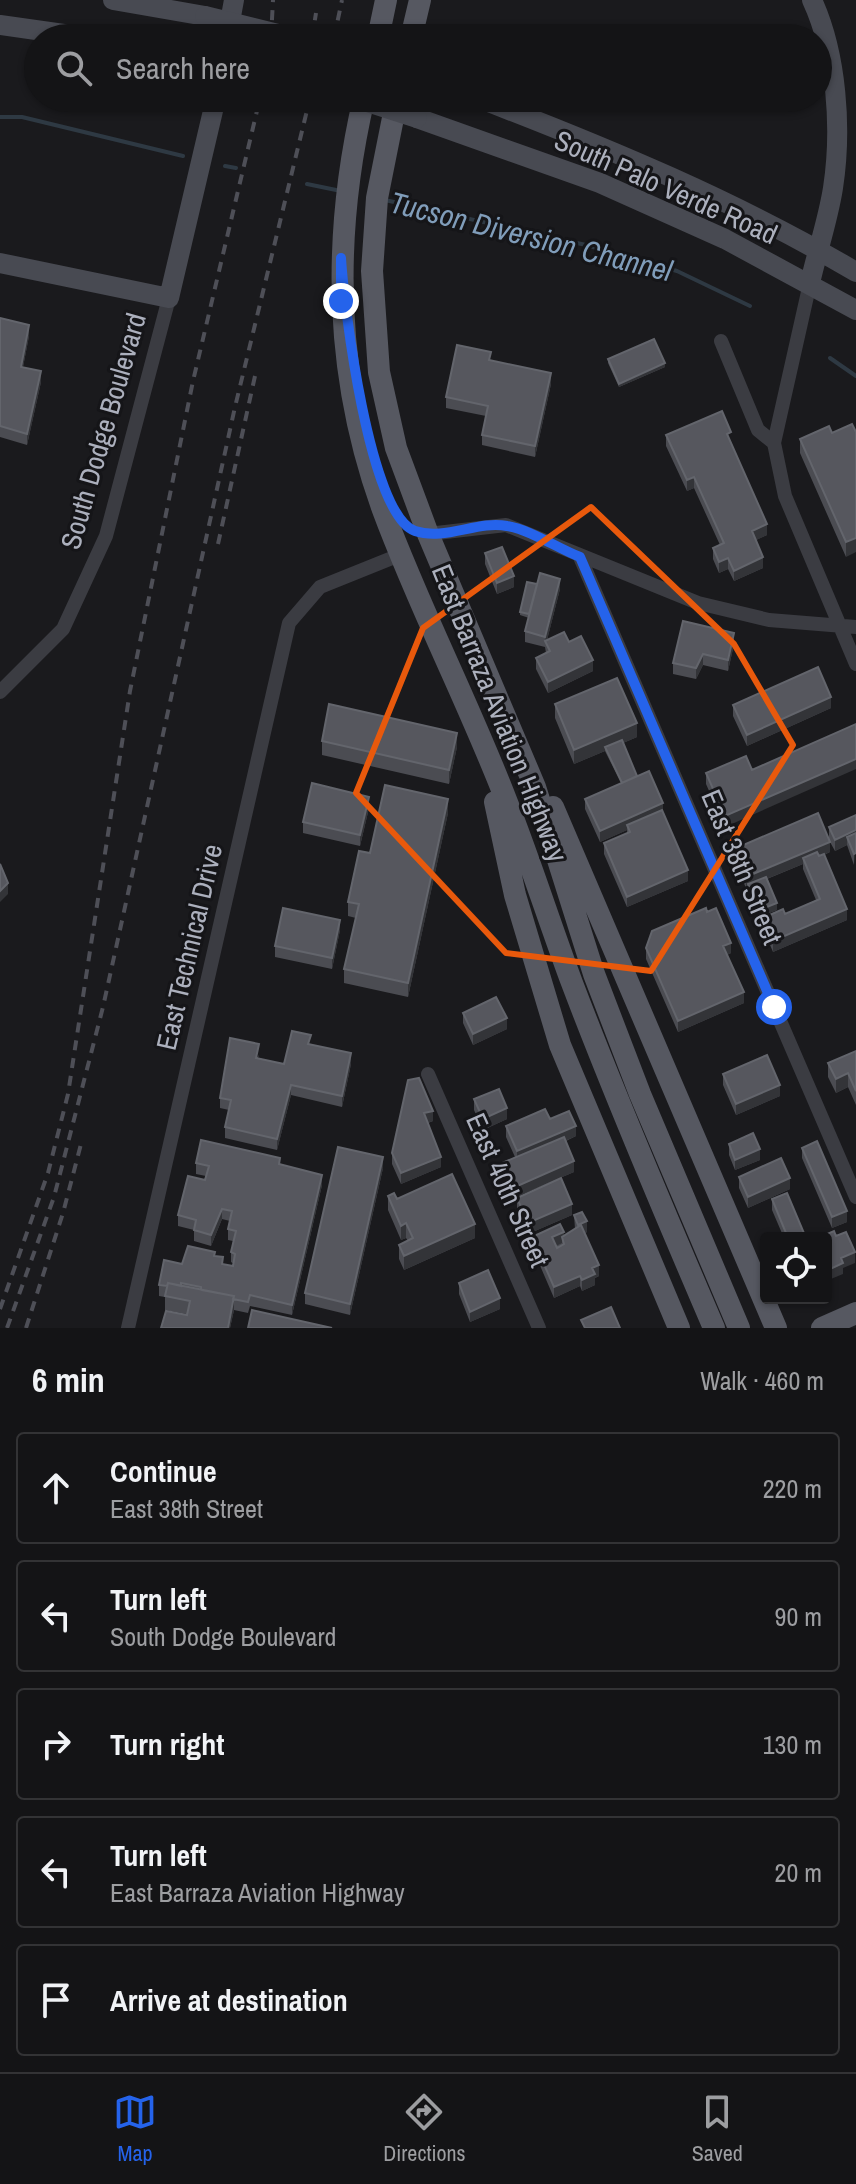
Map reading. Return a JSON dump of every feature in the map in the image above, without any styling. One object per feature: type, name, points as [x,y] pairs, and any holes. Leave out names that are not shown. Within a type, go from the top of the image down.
[{"type":"main road","points":[[113,0],[237,24]]},
{"type":"main road","points":[[230,24],[234,0]]},
{"type":"main road","points":[[381,24],[386,0]]},
{"type":"main road","points":[[414,24],[420,0]]},
{"type":"main road","points":[[812,0],[818,24]]},
{"type":"main road","points":[[0,25],[24,28]]},
{"type":"main road","points":[[810,283],[833,188],[837,126],[832,87]]},
{"type":"main road","points":[[0,263],[169,298],[213,112]]},
{"type":"main road","name":"East Barraza Aviation Highway","points":[[361,112],[342,226],[342,328],[354,404],[373,479],[500,784],[571,981],[713,1325]]},
{"type":"main road","name":"East Barraza Aviation Highway","points":[[394,112],[382,165],[374,230],[373,309],[379,372],[396,448],[428,534],[535,787],[609,1014],[737,1323]]},
{"type":"main road","name":"South Palo Verde Road","points":[[398,112],[600,183],[725,239],[856,310]]},
{"type":"main road","name":"South Palo Verde Road","points":[[514,112],[595,143],[818,250],[856,272]]},
{"type":"main road","points":[[341,258],[351,360],[368,432],[395,509],[412,530],[428,534]]},
{"type":"main road","points":[[482,657],[566,834],[776,1328]]},
{"type":"main road","points":[[450,668],[492,786],[515,895],[555,1032],[679,1328]]},
{"type":"main road","points":[[822,1328],[856,1313]]},
{"type":"street","points":[[810,283],[774,443],[785,496],[856,664]]},
{"type":"street","name":"South Dodge Boulevard","points":[[0,692],[63,629],[106,536],[169,298]]},
{"type":"street","points":[[721,341],[758,430],[774,443]]},
{"type":"street","points":[[428,534],[506,525],[698,603],[769,620],[856,627]]},
{"type":"street","name":"East Technical Drive","points":[[128,1328],[289,623],[320,587],[402,554]]},
{"type":"street","name":"East 38th Street","points":[[580,557],[856,1197]]},
{"type":"street","name":"East 40th Street","points":[[428,1074],[539,1328]]},
{"type":"highlighted area","points":[[591,507],[734,644],[793,745],[651,971],[506,953],[356,793],[423,628]]},
{"type":"building","points":[[0,318],[29,325],[21,367],[41,371],[27,434],[0,426]]},
{"type":"building","points":[[654,339],[665,363],[619,384],[608,359]]},
{"type":"building","points":[[457,345],[491,352],[489,360],[551,373],[535,446],[482,435],[488,406],[446,397]]},
{"type":"building","points":[[722,411],[731,432],[727,434],[767,524],[752,531],[763,557],[734,571],[728,558],[719,562],[713,548],[724,543],[694,477],[687,480],[666,435]]},
{"type":"building","points":[[852,424],[856,432],[856,538],[846,542],[800,439],[829,426],[832,433]]},
{"type":"building","points":[[502,547],[514,576],[497,583],[485,553]]},
{"type":"building","points":[[540,573],[560,579],[545,637],[525,631]]},
{"type":"building","points":[[527,582],[537,584],[529,614],[520,612]]},
{"type":"building","points":[[683,621],[734,633],[728,660],[703,654],[696,668],[673,663]]},
{"type":"building","points":[[564,632],[569,642],[581,636],[593,660],[548,682],[536,658],[550,651],[545,641]]},
{"type":"building","points":[[818,667],[831,697],[747,735],[733,705]]},
{"type":"building","points":[[617,678],[637,723],[574,750],[555,704]]},
{"type":"building","points":[[329,704],[457,733],[449,770],[322,741]]},
{"type":"building","points":[[856,724],[856,759],[725,816],[706,773],[746,756],[752,770]]},
{"type":"building","points":[[622,740],[637,776],[622,783],[605,747]]},
{"type":"building","points":[[649,771],[663,803],[600,831],[585,799]]},
{"type":"building","points":[[312,783],[369,797],[360,835],[303,822]]},
{"type":"building","points":[[385,785],[448,799],[408,983],[344,969],[359,904],[348,902],[359,851],[370,853]]},
{"type":"building","points":[[662,810],[688,870],[627,897],[604,843],[630,832],[627,825]]},
{"type":"building","points":[[818,813],[830,842],[746,877],[734,849]]},
{"type":"building","points":[[856,815],[856,830],[835,840],[829,827]]},
{"type":"building","points":[[856,833],[856,853],[854,854],[847,837]]},
{"type":"building","points":[[817,852],[819,856],[824,854],[847,909],[773,941],[763,918],[783,909],[785,914],[820,899],[803,858]]},
{"type":"building","points":[[0,864],[8,883],[0,891]]},
{"type":"building","points":[[766,877],[777,903],[759,910],[748,884]]},
{"type":"building","points":[[283,908],[340,920],[332,958],[275,946]]},
{"type":"building","points":[[706,908],[707,912],[716,908],[731,943],[723,946],[744,992],[678,1021],[646,948],[652,931]]},
{"type":"building","points":[[496,997],[507,1018],[473,1034],[463,1013]]},
{"type":"building","points":[[292,1031],[311,1035],[308,1044],[351,1053],[342,1096],[291,1085],[277,1139],[225,1127],[231,1100],[220,1098],[230,1038],[259,1044],[256,1058],[284,1064]]},
{"type":"building","points":[[856,1051],[856,1091],[848,1073],[836,1079],[828,1063]]},
{"type":"building","points":[[767,1055],[780,1085],[736,1104],[723,1074]]},
{"type":"building","points":[[419,1078],[433,1111],[424,1113],[441,1157],[401,1173],[392,1153],[408,1080]]},
{"type":"building","points":[[499,1089],[507,1108],[483,1119],[474,1099]]},
{"type":"building","points":[[545,1109],[550,1119],[569,1111],[576,1126],[517,1151],[506,1126]]},
{"type":"building","points":[[753,1133],[760,1149],[735,1160],[729,1144]]},
{"type":"building","points":[[564,1137],[574,1161],[513,1188],[502,1163]]},
{"type":"building","points":[[201,1140],[280,1158],[279,1164],[322,1175],[292,1305],[250,1295],[248,1302],[181,1283],[181,1286],[168,1283],[167,1286],[159,1285],[164,1260],[182,1264],[188,1246],[215,1252],[214,1256],[223,1257],[222,1264],[233,1266],[235,1254],[231,1252],[236,1231],[228,1229],[232,1211],[222,1209],[211,1235],[194,1230],[196,1220],[178,1215],[188,1176],[205,1180],[209,1166],[196,1163]]},
{"type":"building","points":[[817,1141],[847,1211],[832,1217],[802,1148]]},
{"type":"building","points":[[338,1147],[383,1157],[350,1304],[305,1293]]},
{"type":"building","points":[[781,1158],[790,1178],[748,1197],[739,1177]]},
{"type":"building","points":[[452,1174],[475,1224],[404,1256],[399,1245],[413,1238],[406,1223],[401,1226],[388,1196],[394,1193],[397,1199]]},
{"type":"building","points":[[561,1178],[572,1204],[528,1223],[517,1198]]},
{"type":"building","points":[[787,1193],[803,1232],[786,1232],[772,1199]]},
{"type":"building","points":[[582,1212],[587,1221],[578,1225],[574,1215]]},
{"type":"building","points":[[560,1224],[564,1232],[552,1237],[557,1248],[564,1244],[562,1237],[581,1225],[599,1265],[592,1268],[595,1274],[582,1280],[580,1276],[554,1287],[532,1237]]},
{"type":"building","points":[[834,1231],[836,1236],[846,1232],[855,1252],[841,1258],[843,1263],[832,1268],[832,1232]]},
{"type":"building","points":[[488,1270],[500,1298],[470,1312],[459,1283]]},
{"type":"building","points":[[168,1283],[234,1296],[228,1328],[161,1328],[166,1311],[187,1315],[190,1301],[165,1296]]},
{"type":"building","points":[[611,1307],[620,1328],[585,1328],[581,1320]]},
{"type":"building","points":[[252,1310],[332,1328],[248,1328]]},
{"type":"waterway","name":"Tucson Diversion Channel","points":[[0,117],[22,117],[183,156]]},
{"type":"waterway","points":[[225,166],[236,168]]},
{"type":"waterway","name":"Tucson Diversion Channel","points":[[307,184],[341,191]]},
{"type":"waterway","name":"Tucson Diversion Channel","points":[[385,200],[586,245],[677,271],[750,306]]},
{"type":"waterway","name":"Tucson Diversion Channel","points":[[830,358],[856,376]]},
{"type":"railway","points":[[272,24],[273,0]]},
{"type":"railway","points":[[337,24],[342,0]]},
{"type":"railway","points":[[314,24],[316,13]]},
{"type":"railway","points":[[0,1309],[48,1173],[68,1094],[130,691],[193,381],[257,112]]},
{"type":"railway","points":[[7,1328],[54,1197],[103,1007],[235,407],[307,112]]},
{"type":"railway","points":[[218,544],[255,376]]},
{"type":"railway","points":[[26,1328],[63,1213],[81,1144]]},
{"type":"route","points":[[341,301],[341,258],[351,360],[359,398],[378,463],[403,522],[412,530],[428,534],[506,525],[580,557],[774,1007]]}]
